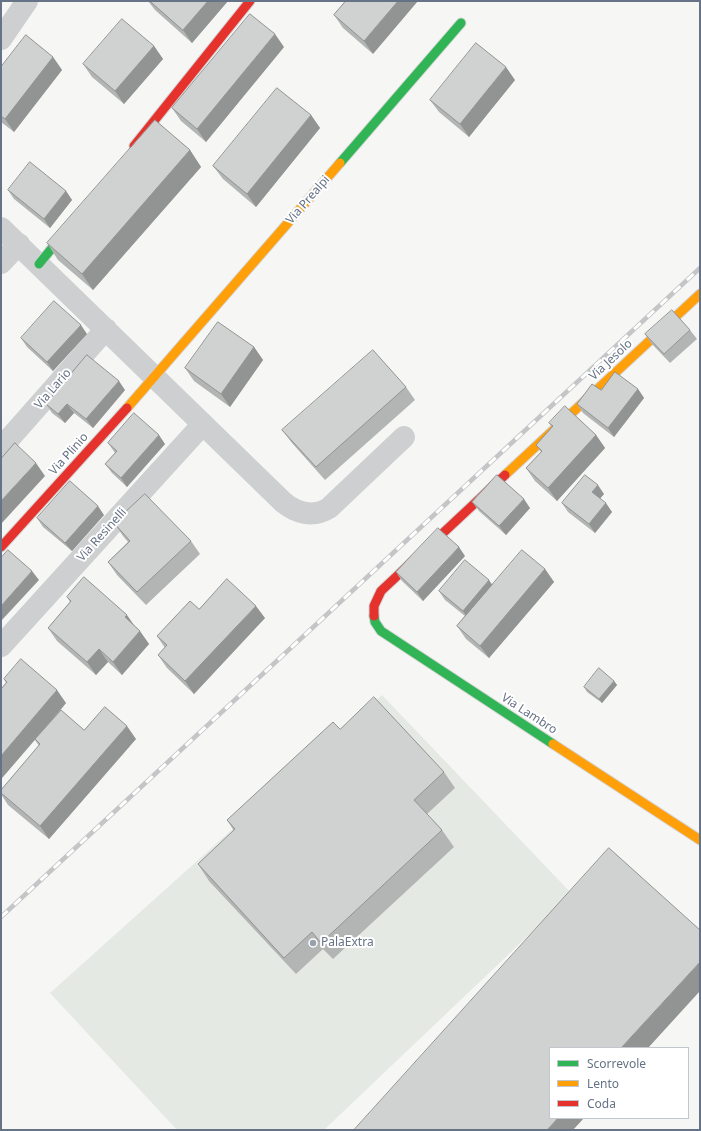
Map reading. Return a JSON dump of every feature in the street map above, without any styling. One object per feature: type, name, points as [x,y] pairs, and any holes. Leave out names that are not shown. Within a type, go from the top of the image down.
[{"type":"street","points":[[1,39],[27,1]]},
{"type":"street","points":[[127,154],[250,1]]},
{"type":"street","name":"Via Prealpi","points":[[155,377],[461,23]]},
{"type":"street","points":[[39,264],[73,221]]},
{"type":"street","points":[[1,228],[283,502],[292,509],[308,514],[320,512],[333,505],[404,437]]},
{"type":"street","points":[[1,263],[19,244]]},
{"type":"street","name":"Via Jesolo","points":[[381,591],[700,294]]},
{"type":"street","name":"Via Lario","points":[[1,448],[106,329]]},
{"type":"street","name":"Via Plinio","points":[[1,547],[155,377]]},
{"type":"street","name":"Via Resinelli","points":[[1,646],[203,424]]},
{"type":"street","name":"Via Lambro","points":[[381,591],[377,596],[374,605],[374,613],[377,627],[381,631],[700,840]]},
{"type":"shaded area","name":"PalaExtra","points":[[382,695],[572,894],[324,1130],[177,1130],[50,993]]},
{"type":"building","points":[[150,1],[208,1],[183,30]]},
{"type":"building","points":[[346,1],[398,1],[364,41],[334,15]]},
{"type":"building","points":[[250,14],[275,34],[197,129],[172,108]]},
{"type":"building","points":[[122,19],[154,46],[115,91],[83,64]]},
{"type":"building","points":[[26,35],[53,57],[5,119],[1,116],[1,67]]},
{"type":"building","points":[[476,43],[506,67],[460,124],[430,100]]},
{"type":"building","points":[[277,88],[311,115],[247,194],[213,166]]},
{"type":"building","points":[[155,120],[190,150],[82,274],[47,243]]},
{"type":"building","points":[[30,162],[66,191],[44,219],[8,190]]},
{"type":"building","points":[[54,301],[81,325],[47,362],[21,338]]},
{"type":"building","points":[[672,310],[690,330],[664,354],[645,334]]},
{"type":"building","points":[[218,322],[254,347],[221,394],[185,368]]},
{"type":"building","points":[[373,350],[406,387],[316,467],[282,430]]},
{"type":"building","points":[[87,355],[119,381],[86,419],[67,404],[58,414],[46,404]]},
{"type":"building","points":[[615,372],[638,389],[608,428],[577,404],[592,384],[601,390]]},
{"type":"building","points":[[565,406],[596,435],[548,488],[526,468],[542,451],[536,445],[553,426],[549,423]]},
{"type":"building","points":[[134,413],[159,435],[121,478],[105,464],[117,451],[108,443]]},
{"type":"building","points":[[15,443],[36,463],[1,501],[1,459]]},
{"type":"building","points":[[497,475],[524,499],[499,526],[472,502]]},
{"type":"building","points":[[585,475],[598,485],[592,492],[606,503],[589,524],[562,503]]},
{"type":"building","points":[[70,481],[98,506],[65,543],[37,518]]},
{"type":"building","points":[[145,494],[191,541],[137,592],[108,562],[130,541],[114,523]]},
{"type":"building","points":[[438,528],[459,547],[417,592],[396,572]]},
{"type":"building","points":[[8,550],[32,571],[1,606],[1,558]]},
{"type":"building","points":[[522,550],[545,569],[480,646],[457,626]]},
{"type":"building","points":[[465,560],[489,580],[463,611],[439,591]]},
{"type":"building","points":[[84,577],[127,615],[125,617],[140,631],[113,662],[99,649],[87,662],[48,628],[71,601],[67,597]]},
{"type":"building","points":[[227,579],[256,606],[185,681],[158,655],[167,645],[157,636],[190,601],[199,609]]},
{"type":"building","points":[[21,659],[57,690],[1,756],[1,689],[7,682],[4,679]]},
{"type":"building","points":[[599,668],[614,681],[599,699],[584,687]]},
{"type":"building","points":[[374,697],[444,772],[414,800],[442,830],[321,943],[312,932],[284,958],[198,864],[235,829],[227,820],[333,722],[340,729]]},
{"type":"building","points":[[105,707],[127,726],[40,826],[1,793],[1,790],[40,744],[35,739],[61,710],[84,730]]},
{"type":"building","points":[[609,848],[700,930],[700,962],[622,1047],[549,1047],[549,1119],[557,1119],[547,1130],[354,1130]]},
{"type":"railway","points":[[1,917],[700,268]]},
{"type":"traffic: fast","points":[[340,163],[461,23]]},
{"type":"traffic: fast","points":[[39,264],[70,226]]},
{"type":"traffic: fast","points":[[374,616],[375,622],[381,631],[553,744]]},
{"type":"traffic: slow","points":[[127,408],[340,163]]},
{"type":"traffic: slow","points":[[505,475],[700,294]]},
{"type":"traffic: slow","points":[[553,744],[700,840]]},
{"type":"traffic: jam","points":[[134,146],[250,1]]},
{"type":"traffic: jam","points":[[1,547],[127,408]]},
{"type":"traffic: jam","points":[[374,616],[374,606],[381,591],[505,475]]},
{"type":"place","name":"PalaExtra","points":[[313,943]]}]
